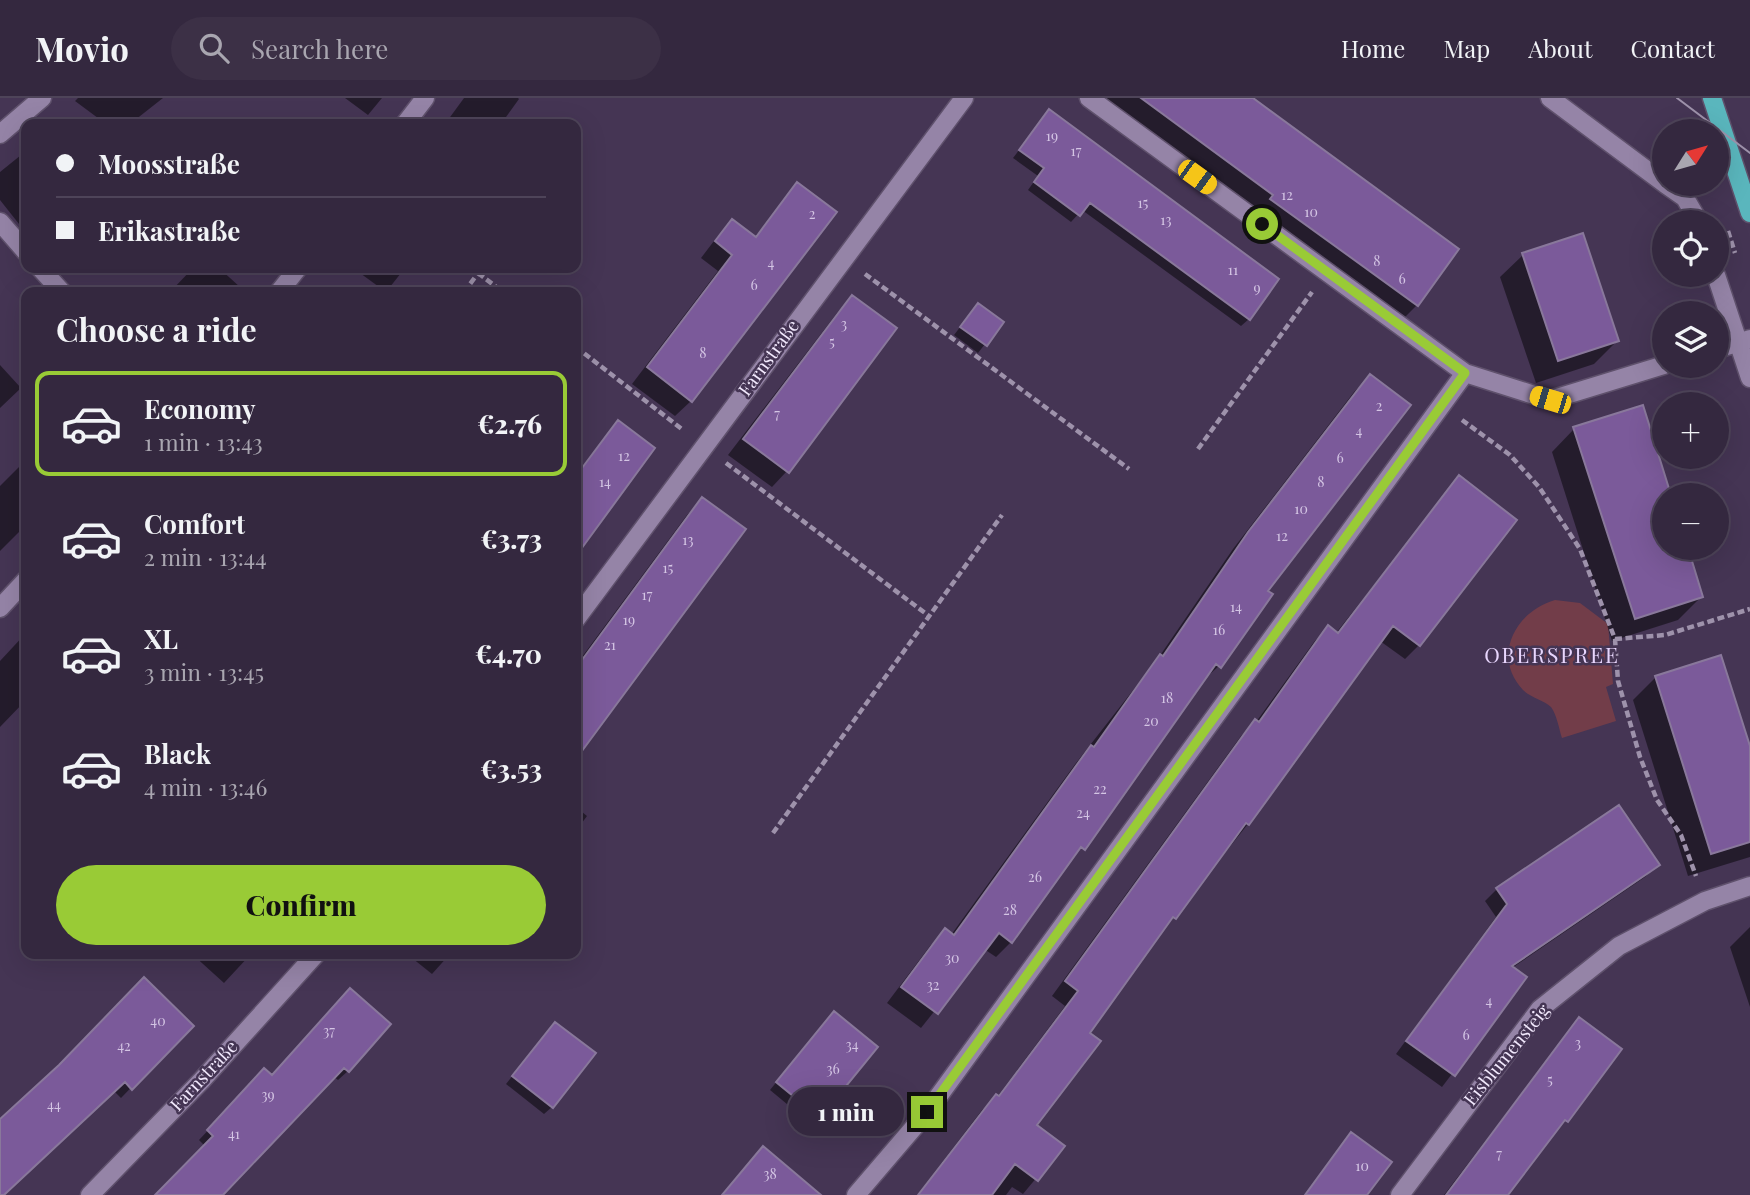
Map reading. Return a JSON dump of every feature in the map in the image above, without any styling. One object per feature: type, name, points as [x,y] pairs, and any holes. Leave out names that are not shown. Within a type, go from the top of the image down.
[{"type":"main road","points":[[1712,98],[1750,212]]},
{"type":"street","points":[[0,134],[42,98]]},
{"type":"street","points":[[409,119],[425,98]]},
{"type":"street","name":"Farnstraße","points":[[581,612],[964,98]]},
{"type":"street","points":[[1089,98],[1465,373],[1550,400],[1652,369]]},
{"type":"street","points":[[1550,98],[1652,173]]},
{"type":"street","points":[[0,222],[21,246]]},
{"type":"street","points":[[45,273],[57,287]]},
{"type":"street","points":[[283,287],[294,273]]},
{"type":"street","points":[[1721,287],[1744,341],[1750,378]]},
{"type":"street","points":[[856,1195],[927,1112],[1465,373]]},
{"type":"street","points":[[0,608],[21,585]]},
{"type":"street","name":"Eisblumensteig","points":[[1399,1195],[1540,1009],[1619,946],[1706,901],[1750,886]]},
{"type":"street","name":"Farnstraße","points":[[90,1195],[202,1080],[311,959]]},
{"type":"path","points":[[844,257],[1129,469]]},
{"type":"path","points":[[1198,449],[1327,272]]},
{"type":"path","points":[[468,287],[478,273],[496,287]]},
{"type":"path","points":[[581,351],[929,616]]},
{"type":"path","points":[[1442,406],[1510,456],[1539,486],[1580,549],[1615,639],[1618,681],[1640,757],[1657,800],[1681,835],[1706,901]]},
{"type":"path","points":[[773,833],[1002,515]]},
{"type":"path","points":[[1615,639],[1665,635],[1750,609]]},
{"type":"shaded area","points":[[1555,600],[1580,603],[1608,624],[1613,684],[1606,687],[1616,721],[1562,738],[1551,707],[1523,690],[1509,663],[1512,636],[1519,624],[1541,606]]},
{"type":"building","points":[[1141,98],[1253,98],[1459,249],[1418,306],[1270,199],[1273,195]]},
{"type":"building","points":[[1049,109],[1279,279],[1250,320],[1090,203],[1080,216],[1034,182],[1044,168],[1019,150]]},
{"type":"building","points":[[797,182],[837,212],[692,402],[647,367],[732,255],[715,241],[732,219],[756,237]]},
{"type":"building","points":[[1583,233],[1619,341],[1558,361],[1522,253]]},
{"type":"building","points":[[852,295],[897,328],[789,473],[743,439]]},
{"type":"building","points":[[978,303],[1004,322],[987,346],[960,327]]},
{"type":"building","points":[[1370,374],[1411,405],[1268,591],[1273,594],[1221,668],[1216,664],[1085,850],[1081,847],[1012,943],[999,933],[938,1014],[901,987],[945,928],[954,935],[1091,745],[1094,747],[1160,654],[1163,656],[1248,532]]},
{"type":"building","points":[[1643,405],[1652,434],[1652,469],[1663,469],[1667,483],[1652,483],[1652,560],[1692,560],[1703,597],[1635,619],[1573,427]]},
{"type":"building","points":[[618,420],[655,448],[581,549],[581,469]]},
{"type":"building","points":[[1459,475],[1517,520],[1420,646],[1393,626],[1249,825],[1246,823],[1176,919],[1173,917],[1090,1033],[1101,1041],[1037,1125],[1065,1146],[1038,1181],[1015,1164],[992,1195],[918,1195],[996,1094],[999,1096],[1078,991],[1065,981],[1255,719],[1259,722],[1328,625],[1338,633]]},
{"type":"building","points":[[702,497],[746,529],[581,752],[581,661]]},
{"type":"building","points":[[1721,655],[1750,746],[1750,842],[1711,854],[1655,676]]},
{"type":"building","points":[[1619,805],[1660,865],[1512,966],[1527,977],[1455,1076],[1406,1041],[1507,904],[1496,888]]},
{"type":"building","points":[[144,977],[194,1026],[132,1090],[125,1082],[4,1195],[0,1195],[0,1119],[59,1065]]},
{"type":"building","points":[[350,988],[391,1024],[349,1072],[344,1068],[223,1195],[155,1195],[213,1136],[207,1130],[264,1068],[272,1075]]},
{"type":"building","points":[[834,1011],[878,1047],[820,1118],[776,1082]]},
{"type":"building","points":[[1579,1017],[1622,1049],[1568,1122],[1565,1120],[1508,1195],[1446,1195]]},
{"type":"building","points":[[555,1022],[596,1053],[553,1108],[512,1076]]},
{"type":"building","points":[[1351,1132],[1392,1162],[1367,1195],[1305,1195]]},
{"type":"building","points":[[763,1146],[821,1195],[722,1195]]},
{"type":"tram line","points":[[1677,98],[1750,153]]},
{"type":"district","name":"OBERSPREE","points":[[1552,656]]},
{"type":"route","points":[[927,1112],[1465,373],[1262,224]]}]
